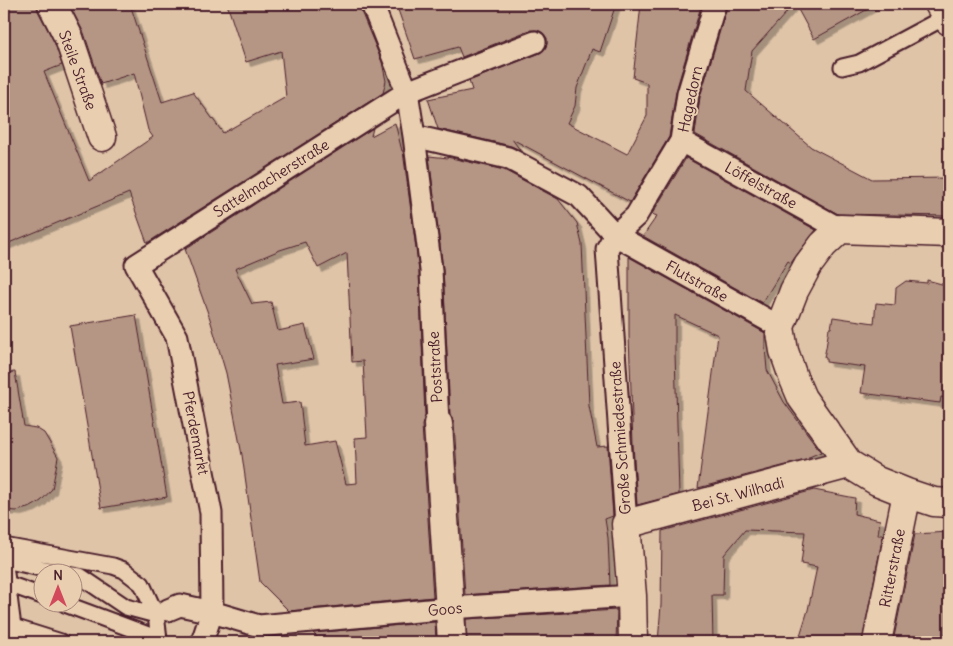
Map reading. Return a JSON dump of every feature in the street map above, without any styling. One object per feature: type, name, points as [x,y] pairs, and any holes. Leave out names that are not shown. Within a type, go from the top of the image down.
[{"type":"street","name":"Steile Straße","points":[[52,4],[69,38],[102,136]]},
{"type":"street","name":"Poststraße","points":[[372,4],[407,92],[431,270],[438,424],[452,642]]},
{"type":"street","name":"Hagedorn","points":[[615,235],[636,216],[681,141],[688,94],[715,4]]},
{"type":"street","name":"Sattelmacherstraße","points":[[136,265],[407,92],[535,42]]},
{"type":"street","name":"Flutstraße","points":[[414,136],[508,158],[579,196],[615,235],[780,327]]},
{"type":"street","name":"Löffelstraße","points":[[681,141],[840,229]]},
{"type":"street","points":[[949,233],[840,229],[823,244],[808,265],[794,291],[780,327],[784,351],[802,398],[849,464],[877,481],[934,502],[949,504]]},
{"type":"street","name":"Große Schmiedestraße","points":[[615,235],[606,249],[634,642]]},
{"type":"street","name":"Pferdemarkt","points":[[136,265],[177,337],[211,513],[212,612],[202,642]]},
{"type":"street","name":"Bei St. Wilhadi","points":[[626,524],[849,464]]},
{"type":"street","name":"Ritterstraße","points":[[877,642],[907,493]]},
{"type":"street","name":"Goos","points":[[212,612],[259,626],[450,608],[632,596]]},
{"type":"street","points":[[162,612],[180,605],[212,612]]},
{"type":"lane","points":[[842,67],[859,63],[945,14]]},
{"type":"lane","points":[[4,554],[35,564]]},
{"type":"lane","points":[[4,554],[13,627],[17,642]]},
{"type":"lane","points":[[4,554],[113,566],[124,570],[142,584],[162,612],[158,641],[82,611]]},
{"type":"lane","points":[[82,577],[126,607],[162,612]]},
{"type":"lane","points":[[8,584],[32,592]]},
{"type":"lane","points":[[13,627],[61,642]]},
{"type":"building","points":[[4,4],[36,4],[55,44],[62,65],[44,72],[89,181],[153,137],[148,130],[134,73],[101,84],[84,33],[69,4],[130,4],[162,102],[193,92],[223,133],[286,97],[281,51],[246,62],[227,4],[360,4],[360,9],[382,62],[386,81],[383,93],[147,243],[129,193],[4,245]]},
{"type":"building","points":[[396,4],[616,4],[600,52],[592,49],[577,88],[575,106],[567,123],[627,154],[647,116],[647,83],[633,78],[641,4],[695,4],[701,6],[676,91],[669,137],[630,202],[512,139],[520,150],[511,146],[438,129],[428,99],[472,90],[469,81],[540,53],[547,44],[547,38],[543,33],[537,30],[530,30],[462,57],[458,47],[415,59]]},
{"type":"building","points":[[728,4],[794,4],[752,51],[746,91],[811,147],[872,179],[949,178],[949,216],[838,214],[695,134],[700,97]]},
{"type":"building","points":[[795,4],[877,4],[814,39]]},
{"type":"building","points":[[395,123],[403,151],[419,271],[425,416],[422,425],[433,597],[289,611],[260,582],[242,455],[226,373],[210,319],[185,249],[373,128],[371,136]],"holes":[[[305,242],[318,268],[347,253],[352,362],[363,361],[367,437],[355,438],[357,483],[346,484],[335,441],[305,446],[300,402],[282,404],[275,365],[314,359],[305,325],[278,331],[271,302],[252,304],[235,269],[280,250]]]},
{"type":"building","points":[[429,156],[447,157],[504,170],[558,199],[577,223],[582,244],[589,406],[597,447],[608,446],[613,516],[605,519],[608,538],[610,585],[465,595],[454,423],[450,414],[443,269]]},
{"type":"building","points":[[686,158],[816,230],[791,263],[788,261],[762,303],[643,236],[657,216],[652,214]]},
{"type":"building","points":[[629,257],[765,333],[767,370],[784,402],[821,452],[809,457],[809,459],[698,488],[718,335],[675,315],[679,494],[637,505],[629,336]]},
{"type":"building","points":[[927,280],[949,286],[949,398],[941,397],[940,403],[861,393],[865,367],[826,362],[824,357],[833,317],[874,323],[876,303],[895,305],[896,288],[906,281],[927,283]]},
{"type":"building","points":[[136,315],[167,497],[101,508],[70,326]]},
{"type":"building","points":[[15,372],[24,426],[36,428],[44,433],[58,457],[52,489],[41,501],[31,507],[17,511],[4,510],[4,373]]},
{"type":"building","points":[[814,490],[855,498],[854,514],[880,520],[878,535],[883,535],[862,642],[798,642],[808,610],[817,567],[801,564],[805,532],[745,530],[724,555],[723,595],[712,595],[713,642],[658,642],[661,605],[662,531]]},
{"type":"building","points":[[949,532],[949,621],[944,642],[893,642],[915,534]]},
{"type":"building","points":[[617,610],[616,642],[467,642],[466,619]]},
{"type":"building","points":[[435,622],[436,642],[322,642],[313,633]]}]
